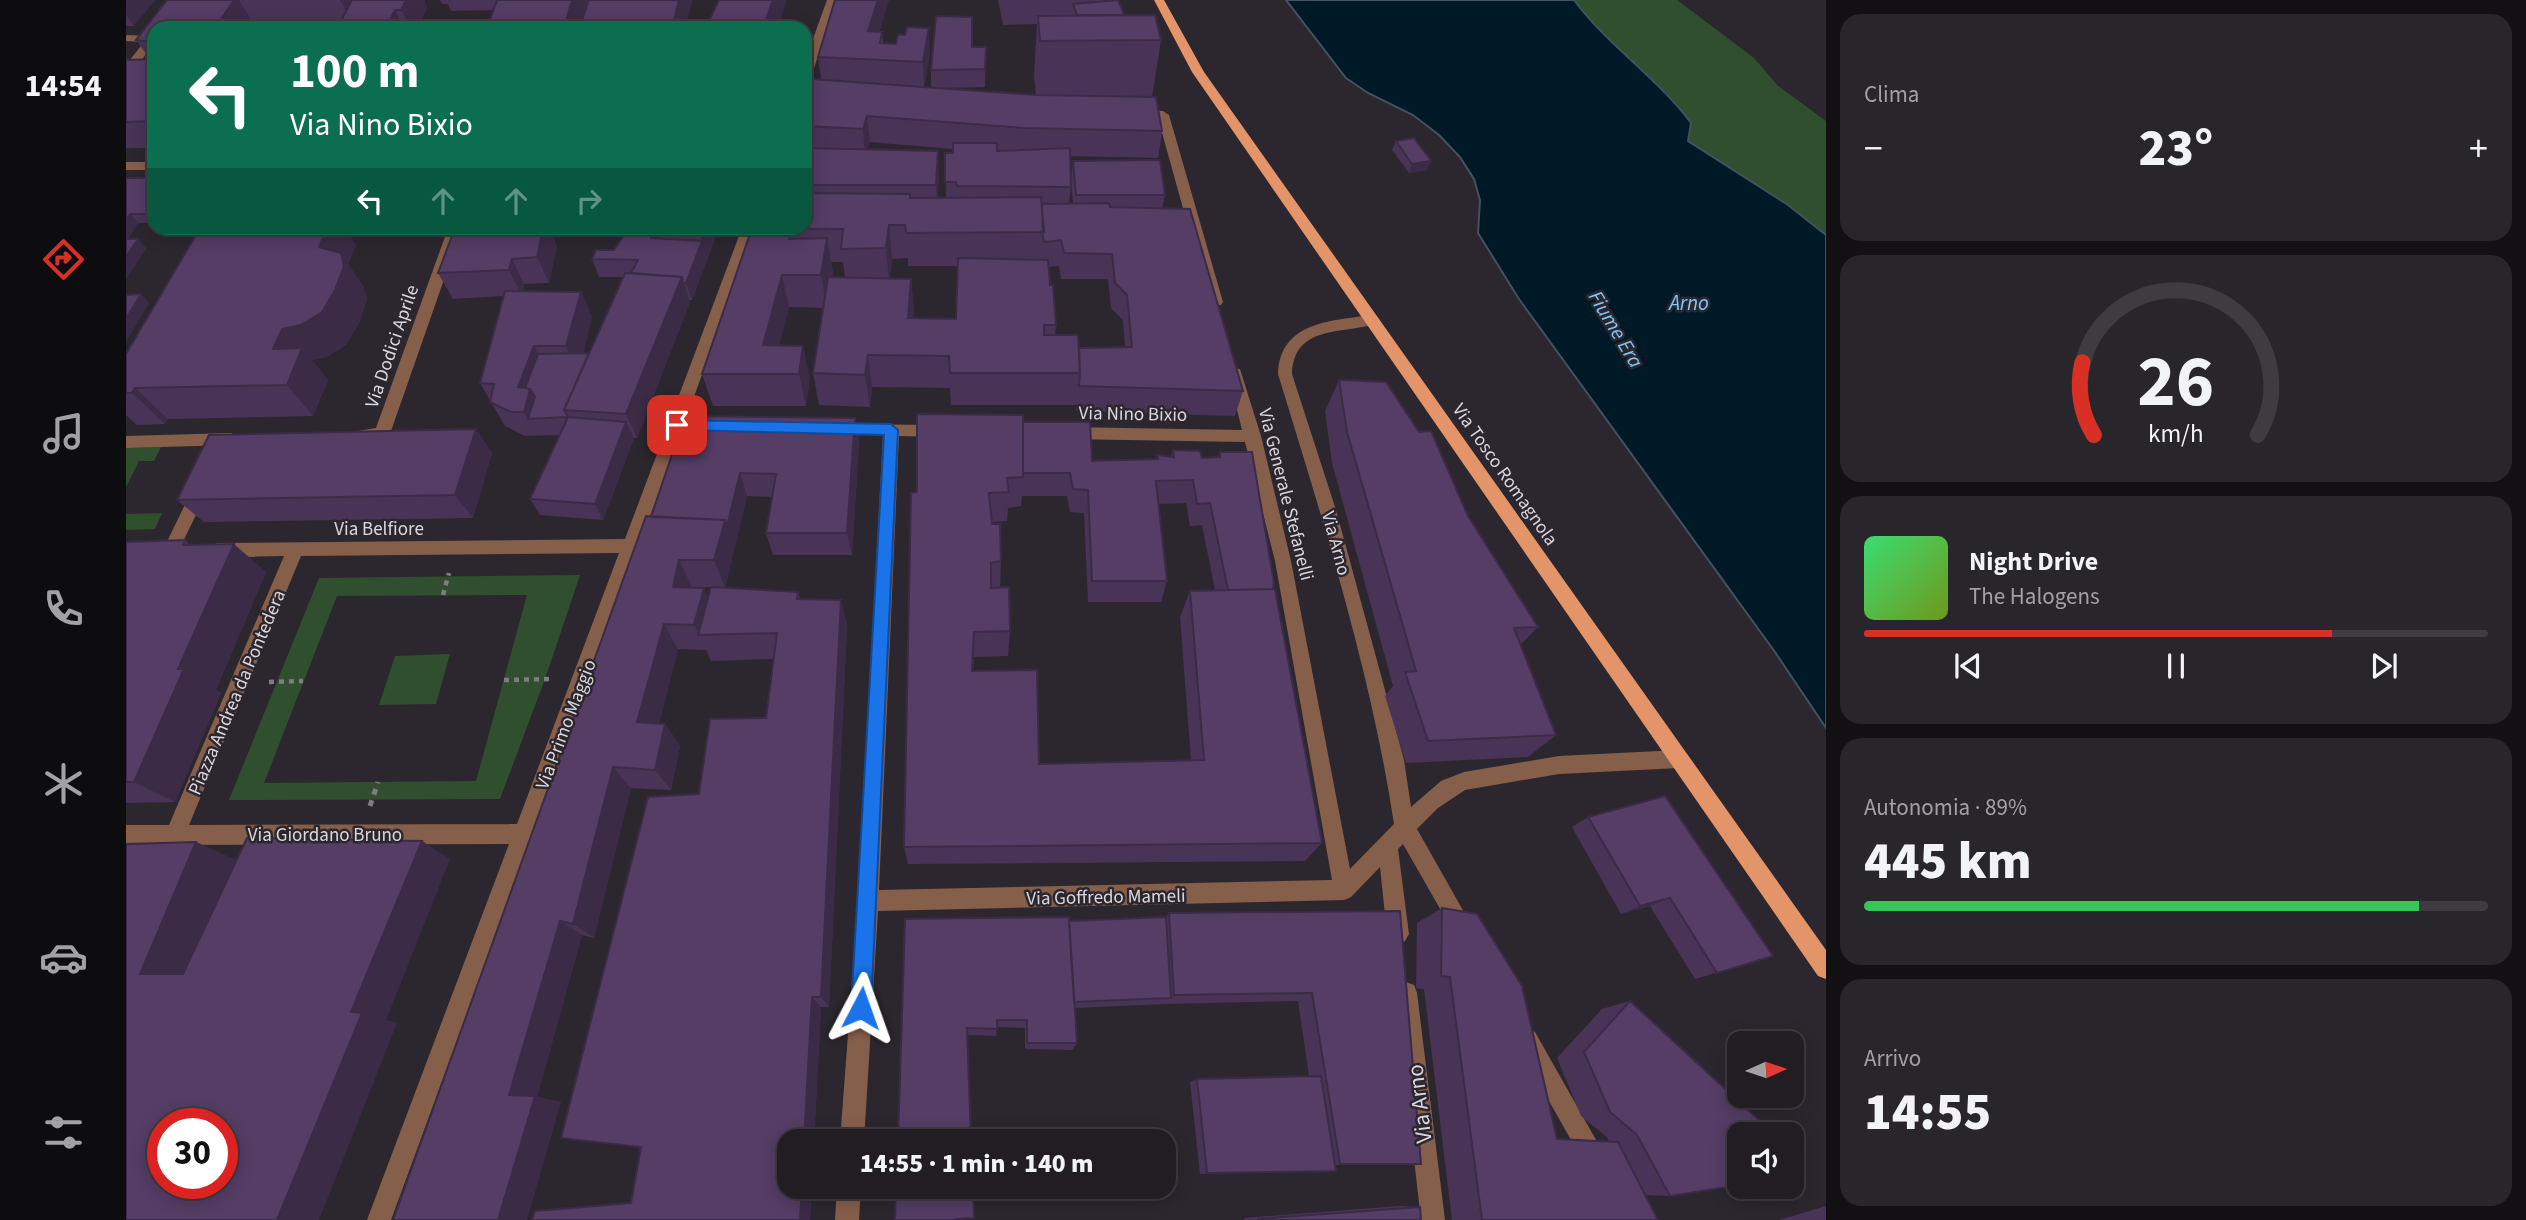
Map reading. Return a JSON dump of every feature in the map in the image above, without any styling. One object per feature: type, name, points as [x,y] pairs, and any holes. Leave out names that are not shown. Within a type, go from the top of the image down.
[{"type":"main road","name":"Via Tosco Romagnola","points":[[1159,0],[1198,72],[1826,968]]},
{"type":"street","points":[[812,57],[832,0]]},
{"type":"street","points":[[126,38],[147,38]]},
{"type":"street","points":[[126,73],[147,46]]},
{"type":"street","points":[[1126,113],[1163,114],[1188,222],[1220,316]]},
{"type":"street","points":[[126,166],[147,166]]},
{"type":"street","name":"Via Dodici Aprile","points":[[343,435],[382,434],[453,235]]},
{"type":"street","name":"Via Primo Maggio","points":[[379,1220],[631,546],[683,425],[747,235]]},
{"type":"street","name":"Via Arno","points":[[1371,320],[1318,331],[1301,338],[1289,345],[1284,363],[1328,510],[1394,760],[1405,828]]},
{"type":"street","name":"Via Generale Stefanelli","points":[[1231,356],[1283,561],[1344,890]]},
{"type":"street","points":[[823,428],[963,431]]},
{"type":"street","points":[[853,1129],[868,901],[891,430]]},
{"type":"street","name":"Via Nino Bixio","points":[[1045,433],[1253,436]]},
{"type":"street","points":[[126,442],[221,446],[251,439]]},
{"type":"street","points":[[185,550],[207,477]]},
{"type":"street","name":"Via Belfiore","points":[[149,551],[631,546]]},
{"type":"street","name":"Piazza Andrea da Pontedera","points":[[175,835],[296,549]]},
{"type":"street","points":[[1344,890],[1440,795],[1464,781],[1559,765],[1679,759]]},
{"type":"street","points":[[1405,828],[1475,950]]},
{"type":"street","name":"Via Giordano Bruno","points":[[126,835],[524,834]]},
{"type":"street","name":"Via Arno","points":[[1388,847],[1433,1220]]},
{"type":"street","name":"Via Goffredo Mameli","points":[[868,901],[1344,890]]},
{"type":"street","points":[[1516,1021],[1609,1185]]},
{"type":"street","points":[[847,1220],[848,1199]]},
{"type":"path","points":[[504,680],[582,680]]},
{"type":"green space","points":[[1574,0],[1677,0],[1754,58],[1778,86],[1826,121],[1826,235],[1788,205],[1688,141]]},
{"type":"green space","points":[[161,447],[154,461],[139,461],[126,487],[126,448]]},
{"type":"green space","points":[[162,513],[155,529],[126,530],[126,514]]},
{"type":"green space","points":[[580,575],[500,799],[229,800],[319,578]],"holes":[[[527,595],[476,781],[264,783],[337,596]]]},
{"type":"green space","points":[[450,654],[436,704],[379,705],[395,656]]},
{"type":"water","name":"Arno","points":[[1286,0],[1574,0],[1587,17],[1678,106],[1691,123],[1688,141],[1788,205],[1826,235],[1826,728],[1775,652],[1519,299],[1478,233],[1480,200],[1474,179],[1460,157],[1439,135],[1413,115],[1368,93],[1346,78]]},
{"type":"building","points":[[167,0],[234,0],[220,21],[151,21]]},
{"type":"building","points":[[352,0],[406,0],[401,10],[395,10],[390,21],[341,21]]},
{"type":"building","points":[[497,0],[572,0],[566,21],[490,21]]},
{"type":"building","points":[[589,0],[679,0],[674,21],[582,21]]},
{"type":"building","points":[[719,0],[773,0],[766,21],[709,21]]},
{"type":"building","points":[[835,0],[878,0],[868,31],[882,32],[880,43],[896,44],[898,34],[905,35],[907,27],[929,28],[923,62],[818,57]]},
{"type":"building","points":[[1118,0],[1124,15],[1077,15],[1073,4]]},
{"type":"building","points":[[1155,15],[1161,40],[1040,41],[1038,16]]},
{"type":"building","points":[[936,16],[972,17],[972,47],[986,47],[985,69],[931,70]]},
{"type":"building","points":[[147,26],[147,41],[136,40]]},
{"type":"building","points":[[147,59],[147,121],[126,122],[126,60]]},
{"type":"building","points":[[812,79],[1037,95],[1156,97],[1162,131],[1023,128],[867,116],[863,129],[812,126]]},
{"type":"building","points":[[1414,138],[1431,161],[1412,164],[1396,141]]},
{"type":"building","points":[[953,143],[997,143],[997,151],[1070,148],[1071,187],[957,186],[956,182],[945,182],[945,153],[953,153]]},
{"type":"building","points":[[812,148],[938,151],[936,185],[812,185]]},
{"type":"building","points":[[1160,160],[1165,195],[1076,195],[1073,161]]},
{"type":"building","points":[[126,178],[147,178],[147,214],[130,214],[126,220]]},
{"type":"building","points":[[812,193],[910,194],[910,198],[1041,197],[1044,232],[906,233],[905,225],[889,225],[886,248],[841,249],[843,229],[812,229]]},
{"type":"building","points":[[1109,203],[1110,207],[1190,209],[1243,391],[1079,386],[1079,348],[1132,347],[1127,295],[1115,283],[1112,254],[1064,253],[1061,240],[1045,242],[1042,204]]},
{"type":"building","points":[[196,235],[324,235],[319,247],[341,253],[344,266],[335,290],[322,312],[301,325],[282,329],[273,349],[302,348],[287,385],[135,388],[132,393],[126,393],[126,354]]},
{"type":"building","points":[[452,235],[542,235],[537,257],[512,259],[509,270],[438,273]]},
{"type":"building","points":[[624,235],[702,241],[686,283],[683,283],[682,277],[631,273],[638,260],[592,259],[596,250],[614,250]]},
{"type":"building","points":[[750,235],[789,235],[789,239],[827,238],[821,275],[782,275],[763,345],[803,346],[799,374],[702,374]]},
{"type":"building","points":[[126,239],[138,239],[126,257]]},
{"type":"building","points":[[958,258],[1048,260],[1056,325],[1044,325],[1044,335],[1078,335],[1080,373],[950,373],[949,356],[868,355],[865,375],[813,373],[828,277],[911,279],[908,318],[956,319]]},
{"type":"building","points":[[625,273],[682,277],[626,414],[564,410]]},
{"type":"building","points":[[505,291],[581,292],[566,346],[534,346],[518,387],[530,389],[524,412],[511,412],[490,402],[494,384],[480,383]]},
{"type":"building","points":[[141,294],[126,319],[126,295]]},
{"type":"building","points":[[589,353],[564,410],[568,417],[528,419],[535,397],[530,389],[525,388],[538,354]]},
{"type":"building","points":[[1339,380],[1386,382],[1419,432],[1431,431],[1468,516],[1538,627],[1514,628],[1556,735],[1428,741],[1405,672],[1416,671],[1347,432]]},
{"type":"building","points":[[917,414],[1023,415],[1023,477],[1007,478],[1009,492],[989,493],[992,524],[1000,524],[1001,561],[991,563],[991,588],[1009,587],[1010,631],[974,632],[972,671],[1037,670],[1039,764],[1204,760],[1190,591],[1275,589],[1322,843],[904,847],[911,493],[917,492]]},
{"type":"building","points":[[685,416],[855,418],[847,533],[766,533],[776,474],[740,473],[727,526],[725,520],[651,517]]},
{"type":"building","points":[[568,417],[626,422],[595,504],[530,499]]},
{"type":"building","points":[[1023,422],[1090,422],[1092,461],[1158,459],[1157,455],[1174,457],[1173,450],[1200,451],[1202,458],[1220,457],[1220,452],[1252,452],[1273,589],[1228,590],[1210,503],[1197,504],[1193,480],[1156,481],[1167,581],[1092,581],[1088,490],[1073,489],[1070,473],[1023,473]]},
{"type":"building","points":[[476,429],[455,495],[177,500],[209,435]]},
{"type":"building","points":[[646,516],[725,520],[714,560],[679,560],[673,587],[704,588],[694,625],[664,624],[637,722],[665,724],[655,770],[613,767],[573,924],[560,921],[509,1095],[535,1096],[498,1220],[393,1220]]},
{"type":"building","points":[[185,540],[183,545],[234,544],[178,669],[184,669],[134,782],[126,782],[126,542]]},
{"type":"building","points":[[711,587],[798,592],[797,599],[841,600],[821,997],[812,997],[805,1129],[777,1129],[777,1199],[801,1199],[800,1220],[532,1220],[535,1211],[631,1203],[641,1147],[561,1138],[648,797],[699,794],[710,719],[766,718],[777,633],[698,635]]},
{"type":"building","points":[[1665,796],[1773,956],[1717,973],[1670,898],[1640,906],[1588,817]]},
{"type":"building","points":[[247,838],[422,841],[351,1012],[362,1013],[277,1220],[126,1220],[126,844],[196,842],[140,974],[183,974]]},
{"type":"building","points":[[1442,908],[1477,914],[1522,986],[1557,1139],[1618,1142],[1658,1220],[1482,1220],[1450,977],[1441,976]]},
{"type":"building","points":[[1400,911],[1421,1164],[1340,1164],[1312,993],[1174,995],[1169,913]]},
{"type":"building","points":[[1069,917],[1077,1043],[1027,1043],[1027,1020],[997,1020],[997,1029],[967,1028],[971,1129],[898,1129],[905,919]]},
{"type":"building","points":[[1166,917],[1171,998],[1074,1002],[1069,921]]},
{"type":"building","points":[[1630,1001],[1727,1091],[1727,1108],[1746,1108],[1761,1122],[1727,1122],[1727,1187],[1670,1196],[1637,1135],[1610,1112],[1584,1052]]},
{"type":"building","points":[[1321,1076],[1336,1171],[1207,1173],[1197,1079]]},
{"type":"building","points":[[896,1199],[973,1199],[974,1218],[895,1220]]},
{"type":"building","points":[[1420,1207],[1421,1220],[1258,1220],[1258,1219]]},
{"type":"route","points":[[677,425],[891,430],[870,876],[861,1008]]},
{"type":"water label","name":"Fiume Era","points":[[1616,329]]}]
